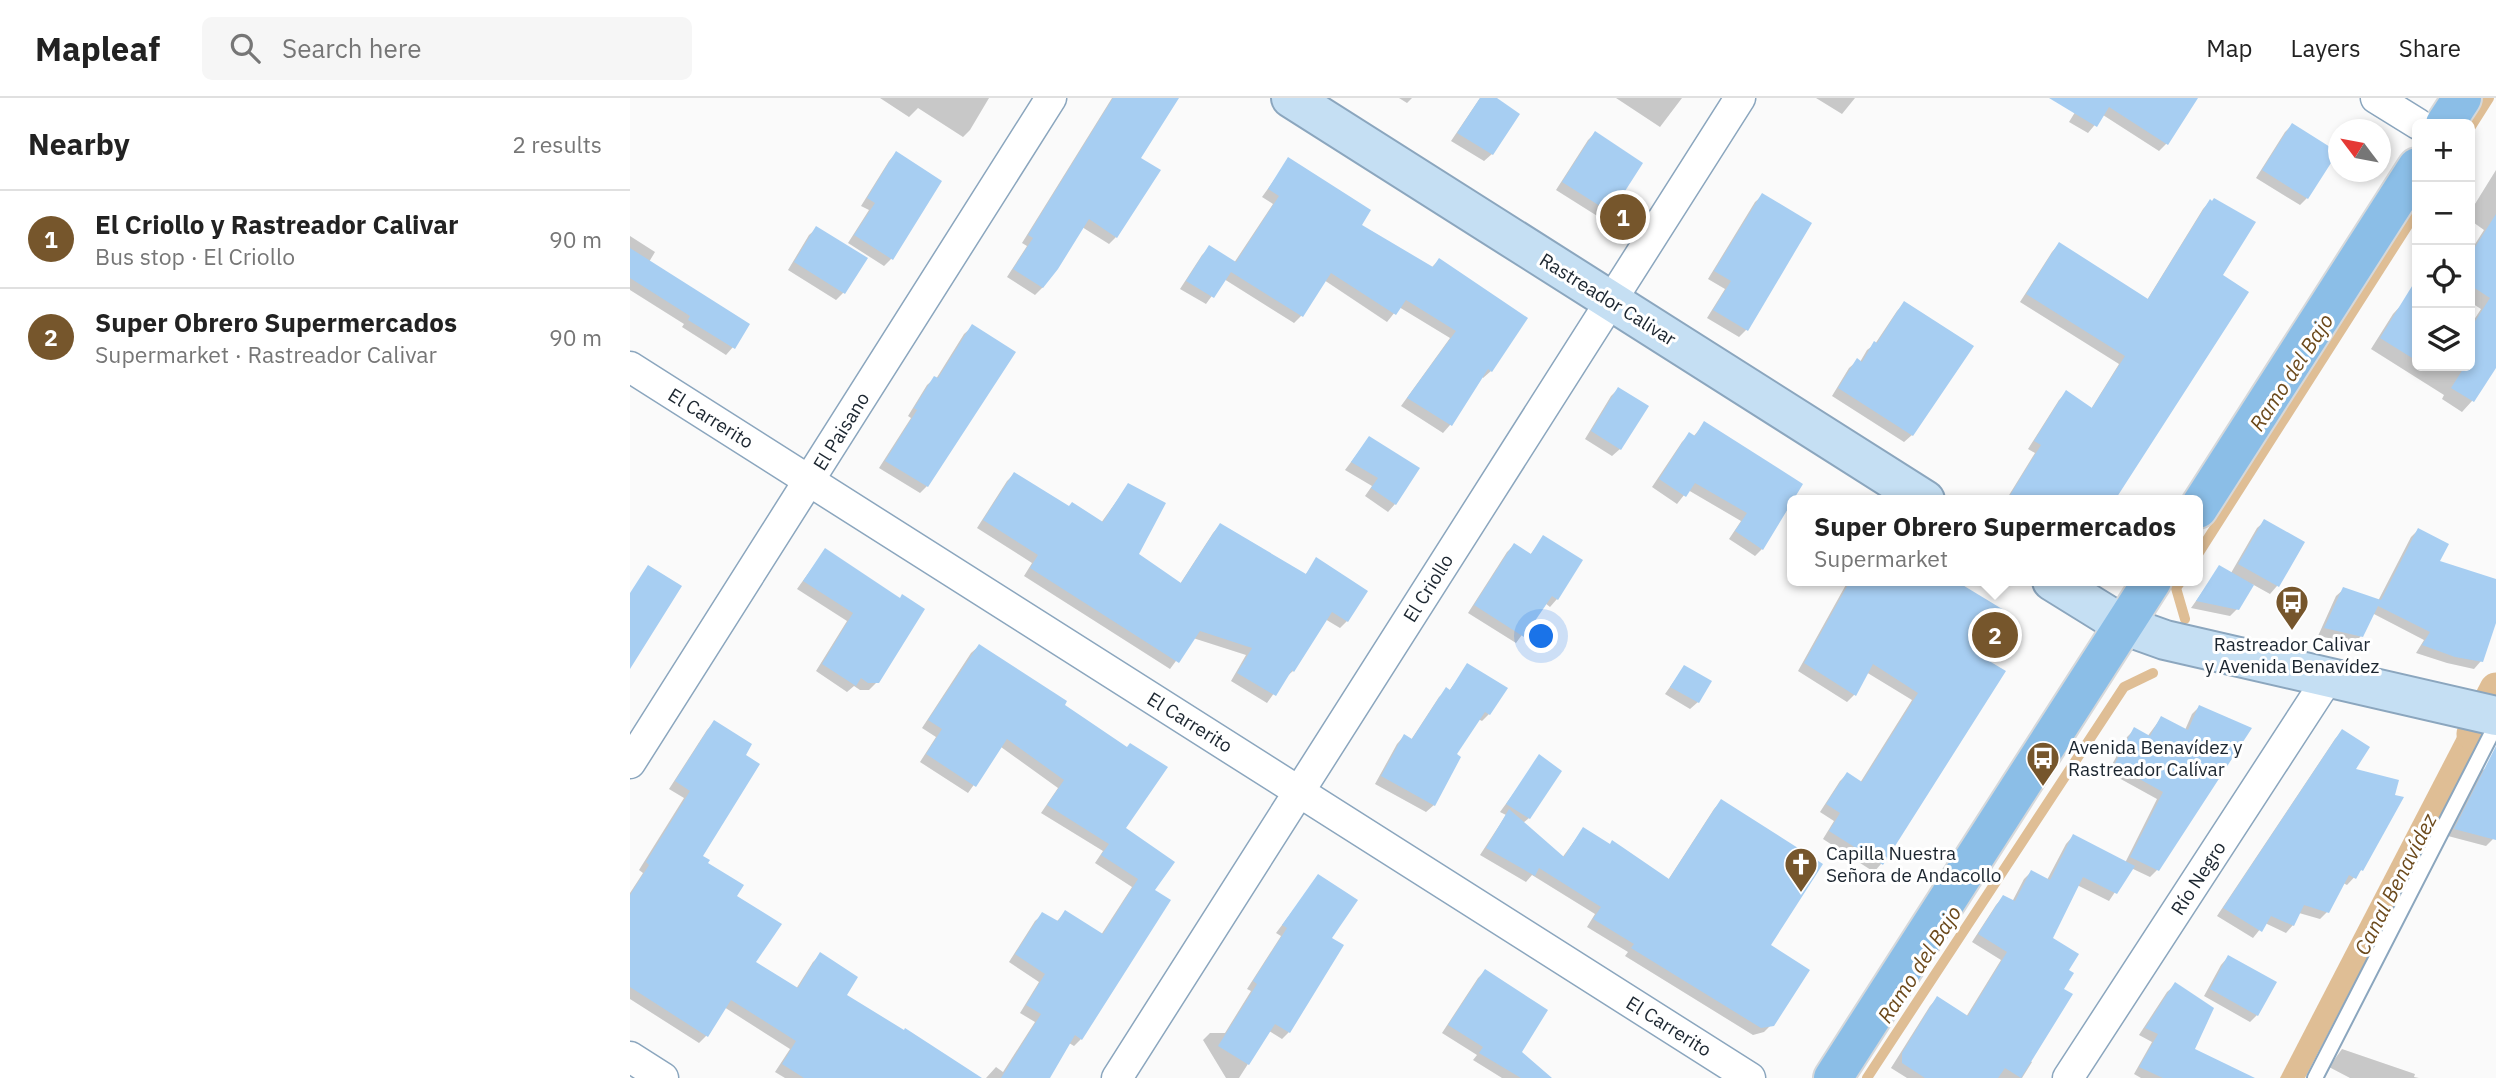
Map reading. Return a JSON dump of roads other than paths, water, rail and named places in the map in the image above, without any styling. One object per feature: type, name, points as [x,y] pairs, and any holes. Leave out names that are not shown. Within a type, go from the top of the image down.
[{"type":"main road","name":"Rastreador Calivar","points":[[1291,98],[1917,495]]},
{"type":"main road","points":[[2448,119],[2462,98]]},
{"type":"main road","points":[[2203,501],[2412,175]]},
{"type":"main road","points":[[2060,586],[2123,625],[2165,640],[2490,717]]},
{"type":"main road","points":[[1833,1078],[2149,586]]},
{"type":"street","name":"El Paisano","points":[[630,764],[1051,98]]},
{"type":"street","name":"El Criollo","points":[[1117,1078],[1740,98]]},
{"type":"street","points":[[2376,98],[2412,120]]},
{"type":"street","name":"El Carrerito","points":[[630,367],[1750,1078]]},
{"type":"street","name":"Río Negro","points":[[2068,1078],[2328,678]]},
{"type":"street","points":[[630,1057],[663,1078]]},
{"type":"lane","points":[[2315,1078],[2490,717]]},
{"type":"water","points":[[2463,725],[2485,731],[2305,1078],[2280,1078]]},
{"type":"waterway","name":"Ramo del Bajo","points":[[2475,120],[2489,98]]},
{"type":"waterway","name":"Ramo del Bajo","points":[[2203,546],[2412,219]]},
{"type":"waterway","name":"Ramo del Bajo","points":[[2177,586],[2185,619]]},
{"type":"waterway","name":"Ramo del Bajo","points":[[1867,1078],[2124,687],[2153,673]]},
{"type":"waterway","name":"Canal Benavídez","points":[[2473,734],[2496,689]]},
{"type":"place","name":"El Criollo y Rastreador Calivar","points":[[1623,217]]},
{"type":"place","name":"Rastreador Calivar y Avenida Benavídez","points":[[2292,632]]},
{"type":"place","name":"Super Obrero Supermercados","points":[[1995,635]]},
{"type":"place","name":"Avenida Benavídez y Rastreador Calívar","points":[[2043,788]]},
{"type":"place","name":"Capilla Nuestra Señora de Andacollo","points":[[1801,894]]}]
